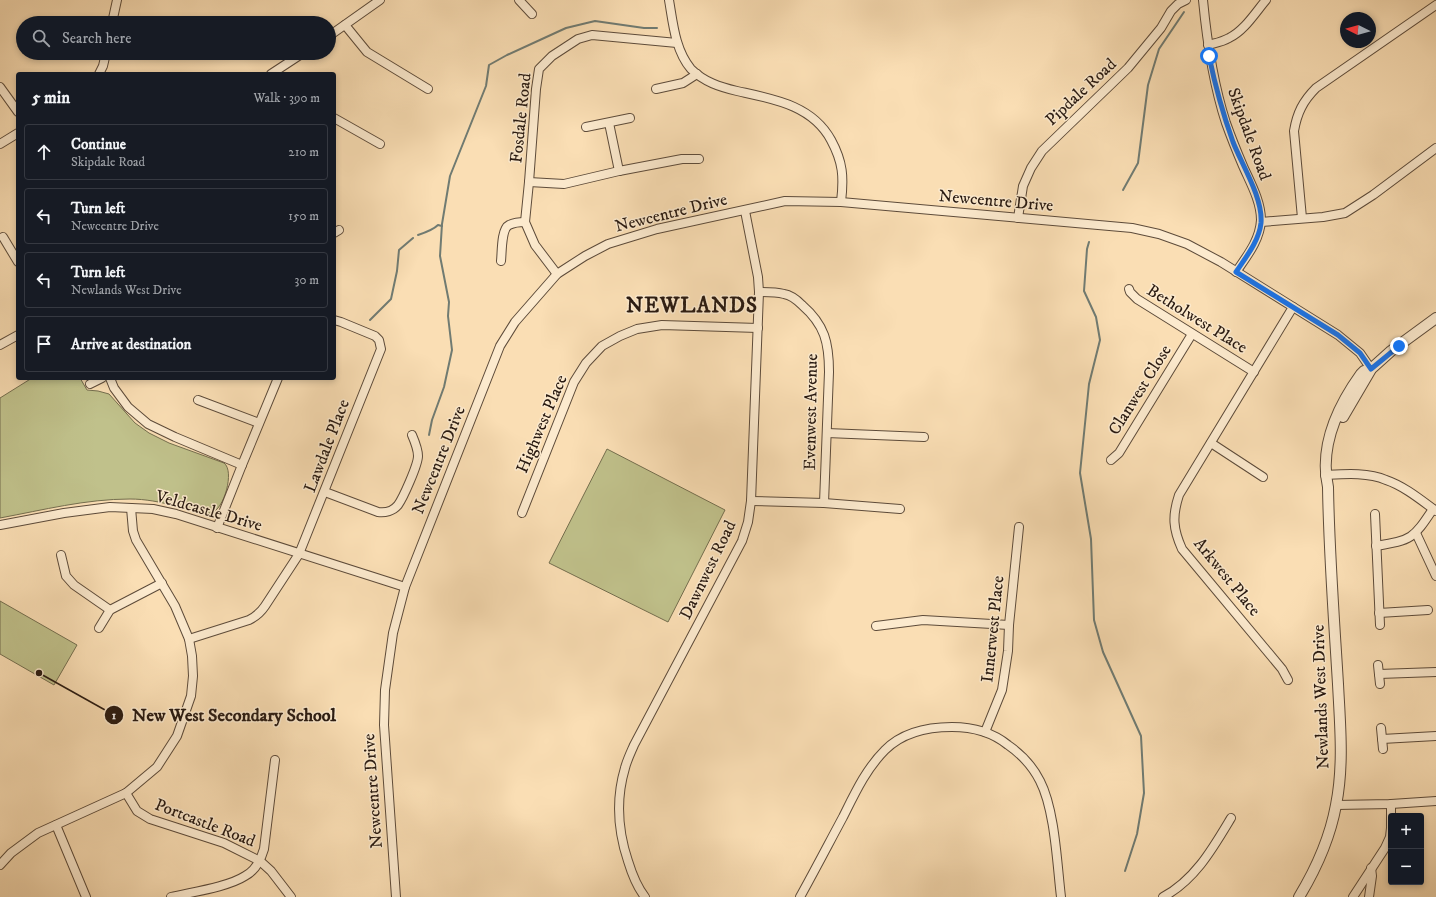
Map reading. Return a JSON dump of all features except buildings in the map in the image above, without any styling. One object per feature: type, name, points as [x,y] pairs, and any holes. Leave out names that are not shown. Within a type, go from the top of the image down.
[{"type":"street","points":[[114,16],[117,0]]},
{"type":"street","points":[[336,31],[380,0]]},
{"type":"street","points":[[519,0],[532,14]]},
{"type":"street","points":[[669,0],[677,43],[690,68],[697,74],[716,86],[796,106],[812,116],[828,133],[839,154],[843,170],[841,202]]},
{"type":"street","name":"Pipdale Road","points":[[1018,218],[1023,186],[1031,168],[1042,151],[1128,68],[1161,28],[1171,10],[1186,0]]},
{"type":"street","name":"Skipdale Road","points":[[1203,0],[1213,73],[1224,117],[1261,214],[1261,222],[1257,239],[1236,272]]},
{"type":"street","points":[[1208,45],[1228,39],[1235,35],[1266,0]]},
{"type":"street","points":[[1302,218],[1294,131],[1296,118],[1304,102],[1316,88],[1436,5]]},
{"type":"street","points":[[346,25],[367,52],[428,89]]},
{"type":"street","name":"Fosdale Road","points":[[524,222],[539,69],[552,56],[578,39],[592,35],[677,43]]},
{"type":"street","points":[[100,72],[104,60]]},
{"type":"street","points":[[277,72],[294,60]]},
{"type":"street","points":[[656,89],[683,83],[697,74]]},
{"type":"street","points":[[0,87],[16,109]]},
{"type":"street","points":[[586,127],[630,118]]},
{"type":"street","points":[[336,119],[380,144]]},
{"type":"street","points":[[609,123],[619,171]]},
{"type":"street","points":[[0,144],[16,134]]},
{"type":"street","points":[[1261,222],[1335,216],[1352,209],[1436,148]]},
{"type":"street","points":[[529,182],[564,184],[619,171],[682,159],[699,159]]},
{"type":"street","name":"Newcentre Drive","points":[[396,897],[385,750],[385,698],[393,633],[405,587],[500,346],[515,322],[557,274],[585,256],[608,244],[656,229],[745,211],[785,201],[841,202],[1145,230],[1188,244],[1221,262],[1338,335],[1360,353],[1371,369]]},
{"type":"street","name":"Dawnwest Road","points":[[645,897],[632,873],[622,845],[619,820],[620,794],[625,768],[634,745],[742,541],[748,522],[751,502],[759,292],[758,277],[745,211]]},
{"type":"street","points":[[501,261],[504,232],[506,227],[511,224],[524,222],[535,245],[557,274]]},
{"type":"street","points":[[3,237],[16,259]]},
{"type":"street","name":"Betholwest Place","points":[[1129,288],[1130,292],[1137,299],[1254,372]]},
{"type":"street","name":"Evenwest Avenue","points":[[759,292],[785,294],[794,298],[814,317],[823,331],[829,353],[824,504]]},
{"type":"street","name":"Arkwest Place","points":[[1288,680],[1282,668],[1182,549],[1174,527],[1174,517],[1178,495],[1293,307]]},
{"type":"street","name":"Newlands West Drive","points":[[1299,897],[1324,848],[1336,805],[1341,757],[1328,487],[1328,474],[1334,444],[1347,409],[1367,378],[1371,369],[1391,351],[1436,318]]},
{"type":"street","name":"Lawdale Place","points":[[189,639],[255,617],[260,613],[300,554],[381,349],[379,340],[376,336],[336,321]]},
{"type":"street","name":"Highwest Place","points":[[522,513],[574,382],[586,363],[602,346],[620,336],[638,329],[662,325],[758,328]]},
{"type":"street","name":"Clanwest Close","points":[[1111,460],[1119,453],[1192,334]]},
{"type":"street","points":[[0,344],[16,336]]},
{"type":"street","points":[[90,384],[98,380]]},
{"type":"street","points":[[111,380],[114,388],[128,407],[148,424],[174,437],[242,465]]},
{"type":"street","points":[[217,528],[277,380]]},
{"type":"street","points":[[198,400],[259,424]]},
{"type":"street","points":[[827,433],[924,437]]},
{"type":"street","points":[[325,492],[378,512],[388,512],[392,510],[398,505],[416,468],[418,456],[412,435]]},
{"type":"street","points":[[1211,443],[1263,477]]},
{"type":"street","points":[[1328,474],[1366,476],[1386,480],[1398,485],[1435,510],[1416,533],[1406,540],[1376,546]]},
{"type":"street","points":[[751,502],[824,504],[900,509]]},
{"type":"street","name":"Veldcastle Drive","points":[[0,525],[64,513],[110,508],[153,509],[176,514],[405,587]]},
{"type":"street","points":[[0,865],[11,853],[38,833],[126,794],[157,766],[178,736],[191,696],[193,676],[189,639],[176,606],[136,540],[133,531],[131,508]]},
{"type":"street","points":[[1375,514],[1380,625]]},
{"type":"street","name":"Innerwest Place","points":[[985,732],[1002,690],[1008,651],[1009,625],[1019,527]]},
{"type":"street","points":[[1416,533],[1436,576]]},
{"type":"street","points":[[61,555],[66,576],[74,585],[110,610]]},
{"type":"street","points":[[100,628],[110,610],[162,583]]},
{"type":"street","points":[[1379,613],[1428,610]]},
{"type":"street","points":[[876,626],[923,620],[1009,625]]},
{"type":"street","points":[[1378,665],[1380,684]]},
{"type":"street","points":[[1379,674],[1436,672]]},
{"type":"street","points":[[800,897],[868,769],[886,749],[903,737],[938,727],[960,727],[985,732],[1002,740],[1018,752],[1034,770],[1040,781],[1049,807],[1061,897]]},
{"type":"street","points":[[1381,728],[1383,749]]},
{"type":"street","points":[[1382,739],[1436,736]]},
{"type":"street","points":[[171,897],[232,882],[246,876],[260,861],[264,849],[275,760]]},
{"type":"street","name":"Portcastle Road","points":[[126,794],[137,811],[150,819],[224,843],[260,861],[272,871],[291,897]]},
{"type":"street","points":[[1336,805],[1436,801]]},
{"type":"street","points":[[1391,804],[1391,813]]},
{"type":"street","points":[[1163,897],[1172,892],[1196,871],[1213,849],[1231,818]]},
{"type":"street","points":[[56,825],[86,897]]},
{"type":"street","points":[[1353,897],[1388,841]]},
{"type":"street","points":[[1369,897],[1372,876],[1371,868]]},
{"type":"green space","points":[[29,380],[81,380],[87,390],[109,394],[135,423],[149,433],[169,443],[224,463],[227,467],[228,482],[224,498],[216,510],[211,513],[197,512],[153,501],[114,499],[0,518],[0,398]]},
{"type":"green space","points":[[607,449],[725,510],[668,622],[549,563]]},
{"type":"green space","points":[[0,601],[77,645],[54,685],[0,654]]},
{"type":"waterway","points":[[1123,190],[1138,163],[1148,85],[1159,49],[1184,12]]},
{"type":"waterway","points":[[429,435],[432,420],[444,387],[452,350],[448,316],[449,302],[440,256],[442,224],[450,176],[486,86],[489,65],[507,55],[566,28],[595,21],[644,28],[657,28]]},
{"type":"waterway","points":[[418,235],[438,225],[442,226]]},
{"type":"waterway","points":[[370,320],[391,299],[397,271],[399,250],[413,238]]},
{"type":"waterway","points":[[1089,242],[1087,249],[1084,291],[1096,317],[1100,340],[1089,384],[1080,473],[1091,539],[1094,620],[1103,652],[1141,736],[1144,793],[1137,834],[1125,871]]},
{"type":"place","name":"New West Secondary School","points":[[39,673]]},
{"type":"district","name":"NEWLANDS","points":[[692,306]]},
{"type":"route","points":[[1209,56],[1226,123],[1253,189],[1261,214],[1260,229],[1257,239],[1236,272],[1338,335],[1360,353],[1371,369],[1391,351],[1399,346]]}]
